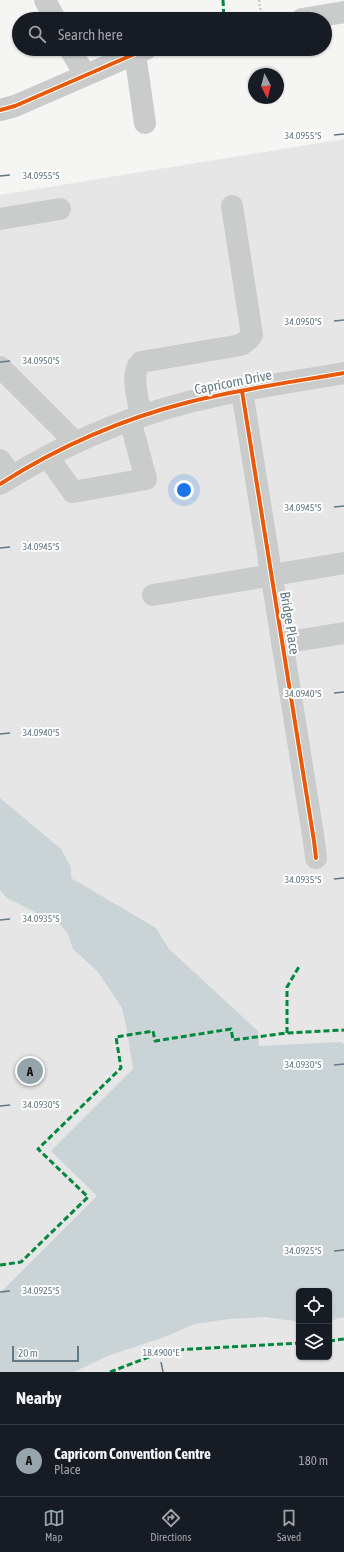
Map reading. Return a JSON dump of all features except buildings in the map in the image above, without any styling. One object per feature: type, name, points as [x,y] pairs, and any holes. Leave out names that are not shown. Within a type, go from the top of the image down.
[{"type":"street","points":[[45,0],[51,12]]},
{"type":"street","points":[[332,14],[344,12]]},
{"type":"street","points":[[74,56],[85,75]]},
{"type":"street","points":[[0,110],[15,106],[129,56]]},
{"type":"street","points":[[140,56],[145,123]]},
{"type":"street","points":[[48,457],[73,492],[146,479],[136,418],[134,376],[137,366],[141,362],[241,345],[246,343],[252,335],[232,206]]},
{"type":"street","points":[[0,219],[60,210]]},
{"type":"street","points":[[0,367],[75,442]]},
{"type":"street","name":"Capricorn Drive","points":[[4,473],[48,457],[75,442],[136,418],[189,402],[242,390],[344,373]]},
{"type":"street","name":"Bridge Place","points":[[242,390],[316,858]]},
{"type":"street","points":[[153,595],[344,563]]},
{"type":"street","points":[[282,642],[344,633]]},
{"type":"path","points":[[259,0],[261,12]]},
{"type":"shaded area","points":[[344,139],[344,1372],[0,1372],[0,195]]},
{"type":"shaded area","points":[[0,798],[61,849],[71,867],[71,878],[156,928],[169,949],[258,1031],[259,1046],[341,1042],[344,1044],[344,1317],[332,1320],[332,1288],[296,1288],[296,1322],[265,1317],[229,1319],[195,1324],[164,1337],[110,1355],[74,1372],[0,1372],[0,1293],[97,1196],[51,1151],[133,1069],[122,1008],[98,972],[73,949],[68,934],[61,925],[7,898],[0,890]]},
{"type":"marked path","points":[[223,0],[224,12]]},
{"type":"marked path","points":[[287,1033],[287,987],[300,965]]},
{"type":"marked path","points":[[0,1265],[21,1262],[88,1197],[38,1149],[121,1068],[116,1037],[153,1031],[155,1041],[231,1029],[233,1040],[287,1033],[344,1030]]},
{"type":"marked path","points":[[332,1341],[344,1339]]},
{"type":"marked path","points":[[110,1372],[162,1352],[174,1350],[296,1343]]},
{"type":"cycle path","points":[[0,110],[15,106],[130,56]]},
{"type":"cycle path","points":[[0,484],[68,446],[139,417],[189,402],[227,393],[344,373]]},
{"type":"cycle path","points":[[242,391],[316,858]]},
{"type":"place","name":"Capricorn Convention Centre","points":[[30,1071]]}]
